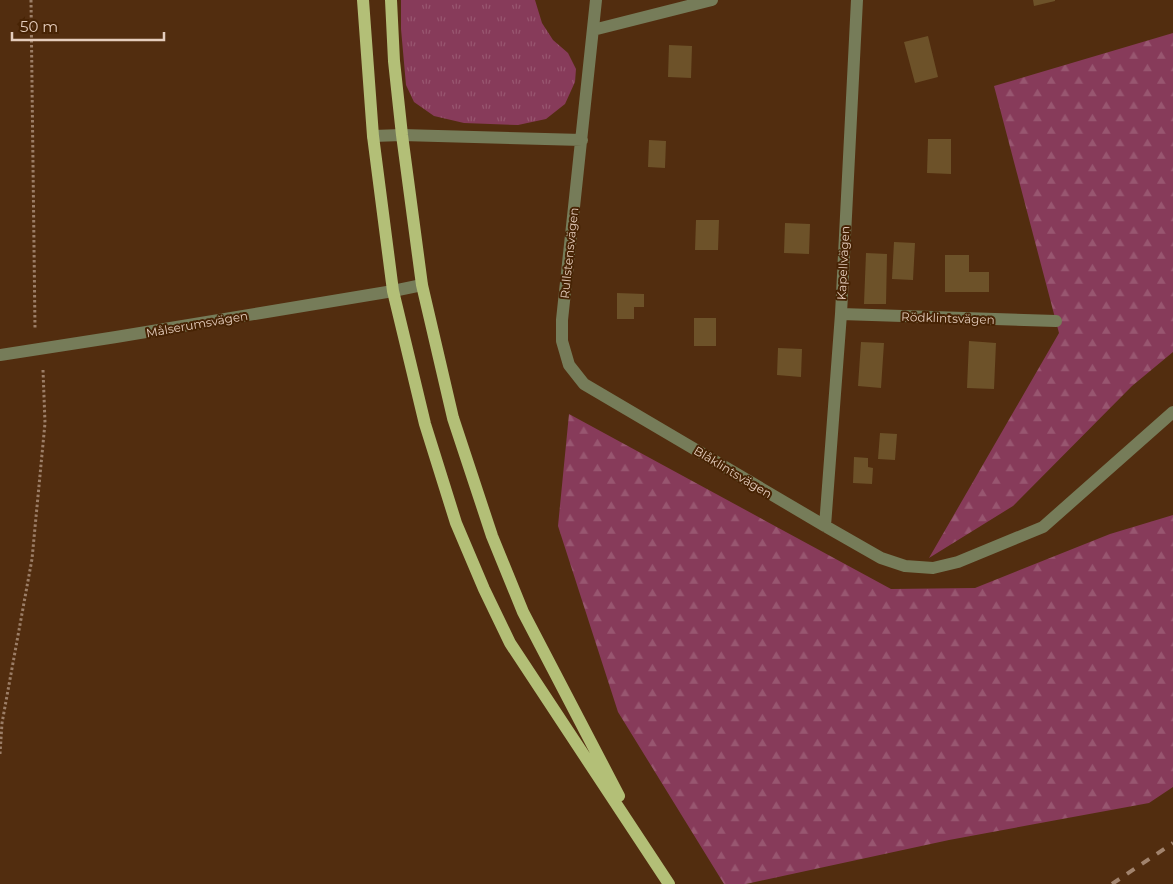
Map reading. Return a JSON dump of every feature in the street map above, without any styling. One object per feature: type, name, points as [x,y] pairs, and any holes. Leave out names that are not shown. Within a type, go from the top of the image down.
[{"type":"main road","points":[[363,0],[373,136],[393,291],[425,424],[456,523],[484,589],[510,643],[669,884]]},
{"type":"main road","points":[[391,0],[394,61],[402,135],[422,285],[453,418],[492,536],[523,612],[652,858]]},
{"type":"street","name":"Rullstensvägen","points":[[569,365],[562,341],[562,320],[596,0]]},
{"type":"street","points":[[593,30],[712,0]]},
{"type":"street","name":"Kapellvägen","points":[[825,526],[841,314],[857,0]]},
{"type":"street","points":[[373,136],[402,135],[582,140]]},
{"type":"street","name":"Målserumsvägen","points":[[0,355],[422,285]]},
{"type":"street","name":"Rödklintsvägen","points":[[841,314],[1056,321]]},
{"type":"street","name":"Blåklintsvägen","points":[[569,365],[584,384],[881,558],[905,566],[933,568],[958,562],[1043,527],[1173,412]]},
{"type":"path","points":[[31,0],[35,329]]},
{"type":"path","points":[[0,754],[2,723],[32,558],[45,423],[43,370]]},
{"type":"green space","points":[[401,0],[535,0],[542,23],[553,40],[568,53],[576,69],[575,82],[565,104],[546,119],[518,125],[464,123],[434,116],[414,102],[406,85],[401,29]]},
{"type":"green space","points":[[1173,33],[1173,352],[1132,386],[1013,506],[929,558],[1059,333],[994,86]]},
{"type":"green space","points":[[569,414],[891,589],[975,588],[1110,534],[1173,515],[1173,787],[1149,803],[949,840],[746,884],[724,884],[618,712],[558,526]]},
{"type":"building","points":[[1033,0],[1055,0],[1055,1],[1034,6]]},
{"type":"building","points":[[928,36],[938,77],[915,83],[904,42]]},
{"type":"building","points":[[669,45],[692,46],[691,78],[668,77]]},
{"type":"building","points":[[928,139],[951,139],[951,174],[927,173]]},
{"type":"building","points":[[649,140],[666,141],[665,168],[648,167]]},
{"type":"building","points":[[696,220],[719,220],[718,250],[695,250]]},
{"type":"building","points":[[785,223],[810,224],[809,254],[784,253]]},
{"type":"building","points":[[894,242],[915,243],[913,280],[892,279]]},
{"type":"building","points":[[866,253],[887,254],[886,304],[864,304]]},
{"type":"building","points":[[945,255],[969,255],[969,272],[989,272],[989,292],[945,292]]},
{"type":"building","points":[[617,293],[644,294],[644,307],[634,307],[634,319],[617,319]]},
{"type":"building","points":[[694,318],[716,318],[716,346],[694,346]]},
{"type":"building","points":[[969,341],[996,343],[994,389],[967,388]]},
{"type":"building","points":[[861,342],[884,343],[881,388],[858,386]]},
{"type":"building","points":[[778,348],[802,349],[801,377],[777,375]]},
{"type":"building","points":[[880,433],[897,434],[895,460],[878,459]]},
{"type":"building","points":[[854,457],[868,458],[868,467],[873,468],[872,484],[853,483]]},
{"type":"railway","points":[[1112,884],[1173,843]]}]
